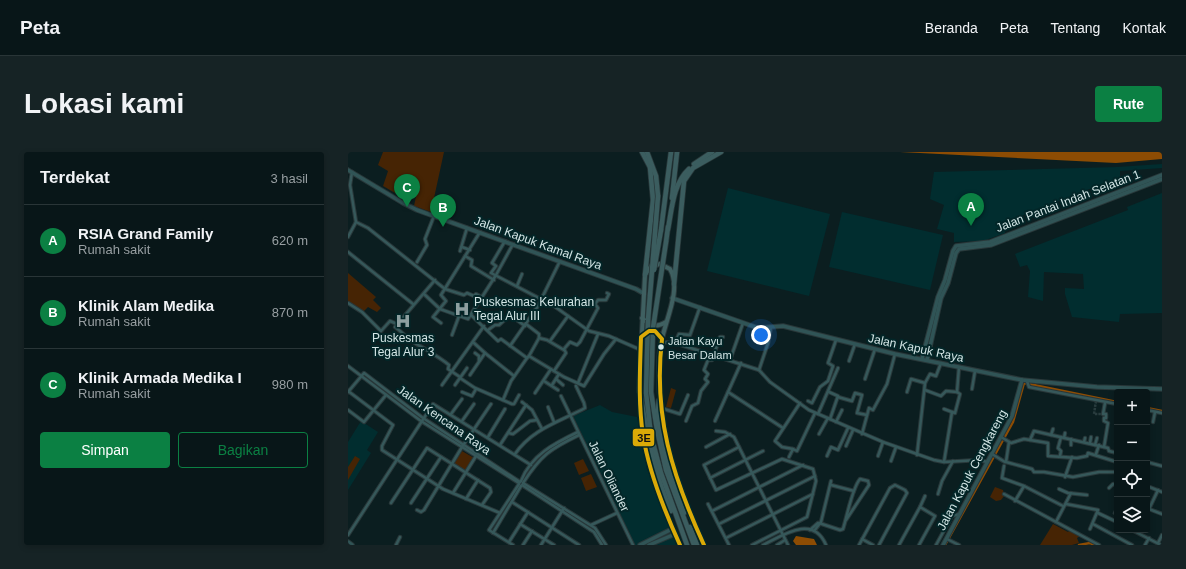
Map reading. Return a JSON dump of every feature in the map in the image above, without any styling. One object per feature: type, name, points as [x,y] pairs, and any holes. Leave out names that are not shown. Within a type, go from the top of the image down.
[{"type":"highway","points":[[644,152],[658,194]]},
{"type":"highway","points":[[644,152],[656,176],[658,194],[647,328],[651,435],[675,517],[687,545]]},
{"type":"highway","points":[[668,230],[677,188],[683,175],[712,152]]},
{"type":"highway","points":[[690,168],[717,152]]},
{"type":"highway","points":[[674,284],[684,181],[693,168],[721,152]]},
{"type":"highway","points":[[650,295],[661,230],[671,154]]},
{"type":"highway","points":[[677,154],[668,230],[653,328],[649,393],[666,470],[694,545]]},
{"type":"highway","points":[[645,275],[653,200],[650,167]]},
{"type":"highway","points":[[639,388],[652,457],[663,496],[671,513],[675,517]]},
{"type":"highway","points":[[659,400],[660,426],[669,467],[678,497],[697,545]]},
{"type":"main road","points":[[680,545],[672,528],[651,470],[641,420],[639,388],[643,287],[645,275],[653,264],[664,265],[671,272],[674,284],[672,298],[661,340],[659,400],[674,475],[684,504],[704,545]]},
{"type":"main road","points":[[642,318],[653,326],[666,321]]},
{"type":"main road","points":[[641,337],[644,333],[652,331],[659,334],[661,340]]},
{"type":"street","name":"Jalan Kapuk Kamal Raya","points":[[350,171],[403,203],[434,216],[560,261],[636,289],[643,293]]},
{"type":"street","points":[[348,237],[356,222],[350,185],[350,171]]},
{"type":"street","name":"Jalan Pantai Indah Selatan 1","points":[[925,358],[938,297],[945,280],[952,251],[956,246],[990,242],[1162,175]]},
{"type":"street","name":"Jalan Pantai Indah Selatan 1","points":[[925,358],[941,298],[948,284],[956,253],[959,249],[991,245],[1162,179]]},
{"type":"street","points":[[417,262],[427,245],[424,239],[434,216]]},
{"type":"street","points":[[356,222],[368,228],[445,289],[464,295],[467,293],[474,296],[476,294],[483,298]]},
{"type":"street","points":[[460,251],[467,228]]},
{"type":"street","points":[[441,323],[433,317],[446,301],[441,296],[480,232]]},
{"type":"street","points":[[505,241],[492,263],[496,266],[491,272],[541,299],[587,330],[616,339],[641,350]]},
{"type":"street","points":[[424,294],[440,309],[468,319],[494,280],[513,244]]},
{"type":"street","points":[[462,247],[470,250]]},
{"type":"street","points":[[348,252],[412,304]]},
{"type":"street","points":[[465,256],[472,260],[471,266],[494,280]]},
{"type":"street","points":[[510,346],[538,306],[560,261]]},
{"type":"street","points":[[517,286],[522,274]]},
{"type":"street","points":[[396,325],[435,280]]},
{"type":"street","points":[[636,289],[643,287]]},
{"type":"street","points":[[554,371],[566,353],[564,350],[571,341],[579,344],[598,308],[595,304],[598,300],[604,301],[609,294],[607,292]]},
{"type":"street","name":"Jalan Kapuk Raya","points":[[672,298],[700,306],[758,328],[783,326],[895,354],[925,358],[941,363],[1022,380],[1027,383],[1162,389]]},
{"type":"street","points":[[348,304],[362,312],[381,331],[390,321],[414,343],[424,347],[434,357],[443,360],[449,365],[448,369],[476,389],[513,404],[519,395]]},
{"type":"street","points":[[675,343],[679,334],[690,335],[700,306]]},
{"type":"street","points":[[471,315],[498,341],[501,339],[528,357],[576,384],[585,385],[604,354],[616,339]]},
{"type":"street","points":[[488,330],[495,324],[499,325],[510,315],[539,334],[540,338],[550,341],[564,350]]},
{"type":"street","points":[[452,335],[458,316]]},
{"type":"street","points":[[550,341],[568,316]]},
{"type":"street","points":[[730,360],[744,323]]},
{"type":"street","points":[[442,385],[474,343],[484,326]]},
{"type":"street","points":[[759,370],[771,327]]},
{"type":"street","points":[[515,454],[525,442],[542,429],[584,408],[584,403],[576,384],[598,334]]},
{"type":"street","points":[[686,422],[692,406],[698,403],[701,391],[708,382],[705,379],[708,374],[704,370],[708,360],[712,360],[720,337],[723,337]]},
{"type":"street","points":[[503,400],[514,376],[540,338]]},
{"type":"street","points":[[661,340],[741,363],[759,370],[770,382],[817,413],[862,434],[917,455],[944,462],[980,460],[988,462]]},
{"type":"street","points":[[808,401],[812,403],[820,388],[828,381],[833,366],[828,363],[836,340]]},
{"type":"street","points":[[474,343],[514,376]]},
{"type":"street","points":[[848,361],[855,344]]},
{"type":"street","points":[[865,379],[875,349]]},
{"type":"street","points":[[475,353],[479,356],[479,360]]},
{"type":"street","points":[[470,375],[485,353]]},
{"type":"street","points":[[862,434],[869,408],[873,410],[876,406],[887,384],[895,354]]},
{"type":"street","points":[[716,421],[741,363]]},
{"type":"street","points":[[917,455],[925,383],[930,374],[936,376],[941,363]]},
{"type":"street","name":"Jalan Kencana Raya","points":[[348,366],[422,420],[521,484],[561,512],[594,532],[602,545]]},
{"type":"street","points":[[944,409],[955,413],[960,394],[957,392],[959,367]]},
{"type":"street","points":[[455,385],[467,368]]},
{"type":"street","points":[[800,403],[774,441],[782,447],[796,451],[829,392],[838,368]]},
{"type":"street","points":[[535,393],[551,369]]},
{"type":"street","points":[[972,388],[975,370]]},
{"type":"street","name":"Jalan Kencana Raya","points":[[361,376],[364,374],[422,420]]},
{"type":"street","points":[[552,385],[559,374]]},
{"type":"street","points":[[361,376],[348,391],[393,425],[382,446],[382,450],[439,486],[500,513]]},
{"type":"street","points":[[556,379],[563,385]]},
{"type":"street","points":[[907,392],[911,379],[925,383]]},
{"type":"street","name":"Jalan Kapuk Cengkareng","points":[[943,545],[948,539],[1015,411],[1022,380]]},
{"type":"street","points":[[544,381],[558,390]]},
{"type":"street","points":[[1027,383],[1028,387],[1114,404]]},
{"type":"street","points":[[462,392],[472,396],[476,389]]},
{"type":"street","points":[[925,390],[941,396],[946,390],[957,392]]},
{"type":"street","points":[[728,392],[783,428]]},
{"type":"street","points":[[829,392],[852,401],[855,392],[862,395],[857,413],[867,415]]},
{"type":"street","points":[[348,410],[363,422],[386,395]]},
{"type":"street","points":[[661,408],[680,414],[688,395]]},
{"type":"street","name":"Jalan Oliander","points":[[562,396],[633,545]]},
{"type":"street","points":[[819,434],[838,396]]},
{"type":"street","points":[[451,414],[462,399]]},
{"type":"street","points":[[522,402],[531,408],[542,429]]},
{"type":"street","points":[[1104,447],[1108,423],[1104,421],[1106,414],[1103,414],[1105,402]]},
{"type":"street","points":[[348,535],[422,420],[434,404],[531,465]]},
{"type":"street","points":[[462,421],[474,404]]},
{"type":"street","points":[[417,510],[421,512],[424,510],[463,446],[491,404]]},
{"type":"street","points":[[500,445],[526,405]]},
{"type":"street","points":[[548,407],[554,422]]},
{"type":"street","points":[[488,437],[505,409]]},
{"type":"street","points":[[836,422],[842,410]]},
{"type":"street","points":[[1150,411],[1162,413]]},
{"type":"street","points":[[944,462],[952,412]]},
{"type":"street","points":[[1153,422],[1155,412]]},
{"type":"street","points":[[508,433],[513,434],[530,420],[537,420]]},
{"type":"street","points":[[827,456],[831,447],[838,450],[848,428]]},
{"type":"street","points":[[1051,435],[1053,429]]},
{"type":"street","points":[[846,446],[853,430]]},
{"type":"street","points":[[716,431],[730,434],[739,447],[760,486],[788,545]]},
{"type":"street","points":[[1030,440],[1033,431],[1099,445],[1108,448],[1109,451],[1114,452]]},
{"type":"street","points":[[491,532],[512,502],[531,465],[548,448],[579,433]]},
{"type":"street","points":[[491,532],[500,513],[536,463],[557,446],[579,433]]},
{"type":"street","points":[[1060,456],[1061,451],[1058,448],[1066,433]]},
{"type":"street","points":[[706,447],[730,434]]},
{"type":"street","points":[[1090,443],[1091,437]]},
{"type":"street","points":[[1001,438],[1009,442],[1024,439],[1048,443],[1048,456],[1086,456],[1088,453],[1096,454],[1114,461]]},
{"type":"street","points":[[1084,442],[1085,438]]},
{"type":"street","points":[[1095,445],[1097,438]]},
{"type":"street","points":[[1070,445],[1071,439]]},
{"type":"street","points":[[878,456],[883,442]]},
{"type":"street","points":[[1006,462],[1009,442]]},
{"type":"street","points":[[1096,454],[1099,445]]},
{"type":"street","name":"Jalan Kencana Raya","points":[[463,446],[476,456],[521,484],[591,525],[600,533],[606,545]]},
{"type":"street","points":[[739,447],[705,464],[710,478],[717,490],[781,459],[813,469],[815,476],[813,494],[806,518],[752,545]]},
{"type":"street","points":[[891,461],[896,447]]},
{"type":"street","points":[[391,503],[427,448],[491,489],[491,492],[482,505]]},
{"type":"street","points":[[789,457],[793,450]]},
{"type":"street","points":[[710,478],[763,451]]},
{"type":"street","points":[[993,455],[1006,462],[1032,469],[1034,472],[1044,472],[1065,476],[1114,472]]},
{"type":"street","points":[[411,503],[440,456]]},
{"type":"street","points":[[453,493],[476,456]]},
{"type":"street","points":[[1065,476],[1072,457]]},
{"type":"street","points":[[938,494],[942,481],[954,461]]},
{"type":"street","points":[[1150,463],[1162,466]]},
{"type":"street","points":[[712,511],[802,465]]},
{"type":"street","points":[[1004,466],[1002,478],[1024,486],[1065,505],[1096,509],[1098,510],[1098,513],[1114,521]]},
{"type":"street","points":[[719,524],[815,476]]},
{"type":"street","points":[[466,498],[478,480]]},
{"type":"street","points":[[820,523],[843,529],[854,491],[860,480],[869,483],[846,520]]},
{"type":"street","points":[[812,530],[820,523],[831,483],[854,491]]},
{"type":"street","points":[[1109,488],[1114,484]]},
{"type":"street","points":[[859,545],[891,486],[895,485],[905,490],[906,495],[879,545]]},
{"type":"street","points":[[1015,501],[1024,486]]},
{"type":"street","points":[[1150,487],[1162,492]]},
{"type":"street","points":[[1059,489],[1071,493],[1087,495]]},
{"type":"street","points":[[1150,504],[1158,490]]},
{"type":"street","points":[[1056,522],[1071,493]]},
{"type":"street","points":[[726,538],[813,494]]},
{"type":"street","points":[[1004,494],[1100,545]]},
{"type":"street","points":[[899,545],[925,496]]},
{"type":"street","points":[[512,502],[579,545]]},
{"type":"street","points":[[708,504],[729,545]]},
{"type":"street","points":[[919,545],[935,516],[920,507]]},
{"type":"street","points":[[541,545],[564,508]]},
{"type":"street","points":[[1150,509],[1162,514]]},
{"type":"street","points":[[509,542],[528,512]]},
{"type":"street","points":[[591,525],[617,513]]},
{"type":"street","points":[[1090,529],[1098,513]]},
{"type":"street","points":[[936,545],[952,516],[960,514]]},
{"type":"street","points":[[520,524],[554,545]]},
{"type":"street","points":[[1092,524],[1132,545]]},
{"type":"street","points":[[640,545],[672,528]]},
{"type":"street","points":[[763,545],[799,528],[812,530],[820,535],[826,545]]},
{"type":"street","points":[[524,545],[532,531]]},
{"type":"street","points":[[491,532],[513,545]]},
{"type":"street","points":[[1138,533],[1160,544],[1162,535]]},
{"type":"street","points":[[649,545],[675,534]]},
{"type":"street","points":[[396,545],[400,537]]},
{"type":"street","points":[[1145,545],[1149,538]]},
{"type":"street","points":[[862,539],[873,545]]},
{"type":"street","points":[[948,539],[959,545]]},
{"type":"street","points":[[776,545],[785,540]]},
{"type":"street","points":[[348,542],[352,545]]},
{"type":"shaded area","points":[[383,152],[444,152],[431,212],[414,206],[416,196],[413,195],[414,188],[407,186],[404,189],[402,197],[383,186],[388,171],[378,165]]},
{"type":"shaded area","points":[[900,152],[1162,152],[1162,159],[1116,163]]},
{"type":"shaded area","points":[[1162,164],[1162,168],[1120,171],[1120,177],[1003,223],[1005,233],[983,241],[954,242],[954,233],[937,229],[944,205],[930,199],[934,172],[1117,167]]},
{"type":"shaded area","points":[[728,188],[830,214],[809,296],[707,271]]},
{"type":"shaded area","points":[[1162,193],[1162,313],[1120,314],[1119,322],[1072,317],[1065,294],[1065,288],[1084,289],[1083,274],[1044,272],[1043,301],[1028,297],[1030,271],[1027,265],[1020,267],[1015,254],[1128,210],[1127,207]]},
{"type":"shaded area","points":[[842,212],[943,235],[930,290],[829,267]]},
{"type":"shaded area","points":[[348,273],[376,297],[373,300],[381,308],[377,312],[368,307],[363,312],[348,302]]},
{"type":"shaded area","points":[[671,388],[676,390],[671,408],[666,407]]},
{"type":"shaded area","points":[[600,405],[612,412],[637,417],[647,469],[677,545],[635,545],[573,416]]},
{"type":"shaded area","points":[[361,421],[378,432],[367,450],[371,453],[348,490],[348,442]]},
{"type":"shaded area","points":[[462,451],[474,458],[465,471],[454,464]]},
{"type":"shaded area","points":[[355,456],[360,459],[348,480],[348,467]]},
{"type":"shaded area","points":[[583,459],[589,471],[579,475],[574,463]]},
{"type":"shaded area","points":[[591,474],[597,487],[586,491],[581,478]]},
{"type":"shaded area","points":[[995,487],[1003,490],[1004,496],[1001,500],[996,501],[990,497]]},
{"type":"shaded area","points":[[1053,524],[1068,532],[1069,531],[1080,536],[1077,538],[1079,543],[1072,545],[1040,545]]},
{"type":"shaded area","points":[[796,536],[814,539],[817,545],[796,545],[793,541]]},
{"type":"waterway","points":[[945,545],[1013,422],[1024,383],[1114,401]]},
{"type":"waterway","points":[[1150,409],[1162,411]]},
{"type":"waterway","points":[[1079,545],[1090,543],[1094,545]]},
{"type":"tunnel","points":[[1096,401],[1094,414],[1103,414]]},
{"type":"transit line","name":"3E","points":[[680,545],[668,518],[649,463],[641,423],[641,337],[649,331],[655,331],[662,339],[660,394],[668,445],[674,469],[704,545]]},
{"type":"place","name":"Klinik Armada Medika I","points":[[407,207]]},
{"type":"place","name":"RSIA Grand Family","points":[[971,226]]},
{"type":"place","name":"Klinik Alam Medika","points":[[443,227]]},
{"type":"place","name":"Puskesmas Kelurahan Tegal Alur III","points":[[462,309]]},
{"type":"place","name":"Puskesmas Tegal Alur 3","points":[[403,321]]},
{"type":"place","name":"Jalan Kayu Besar Dalam","points":[[661,347]]}]
